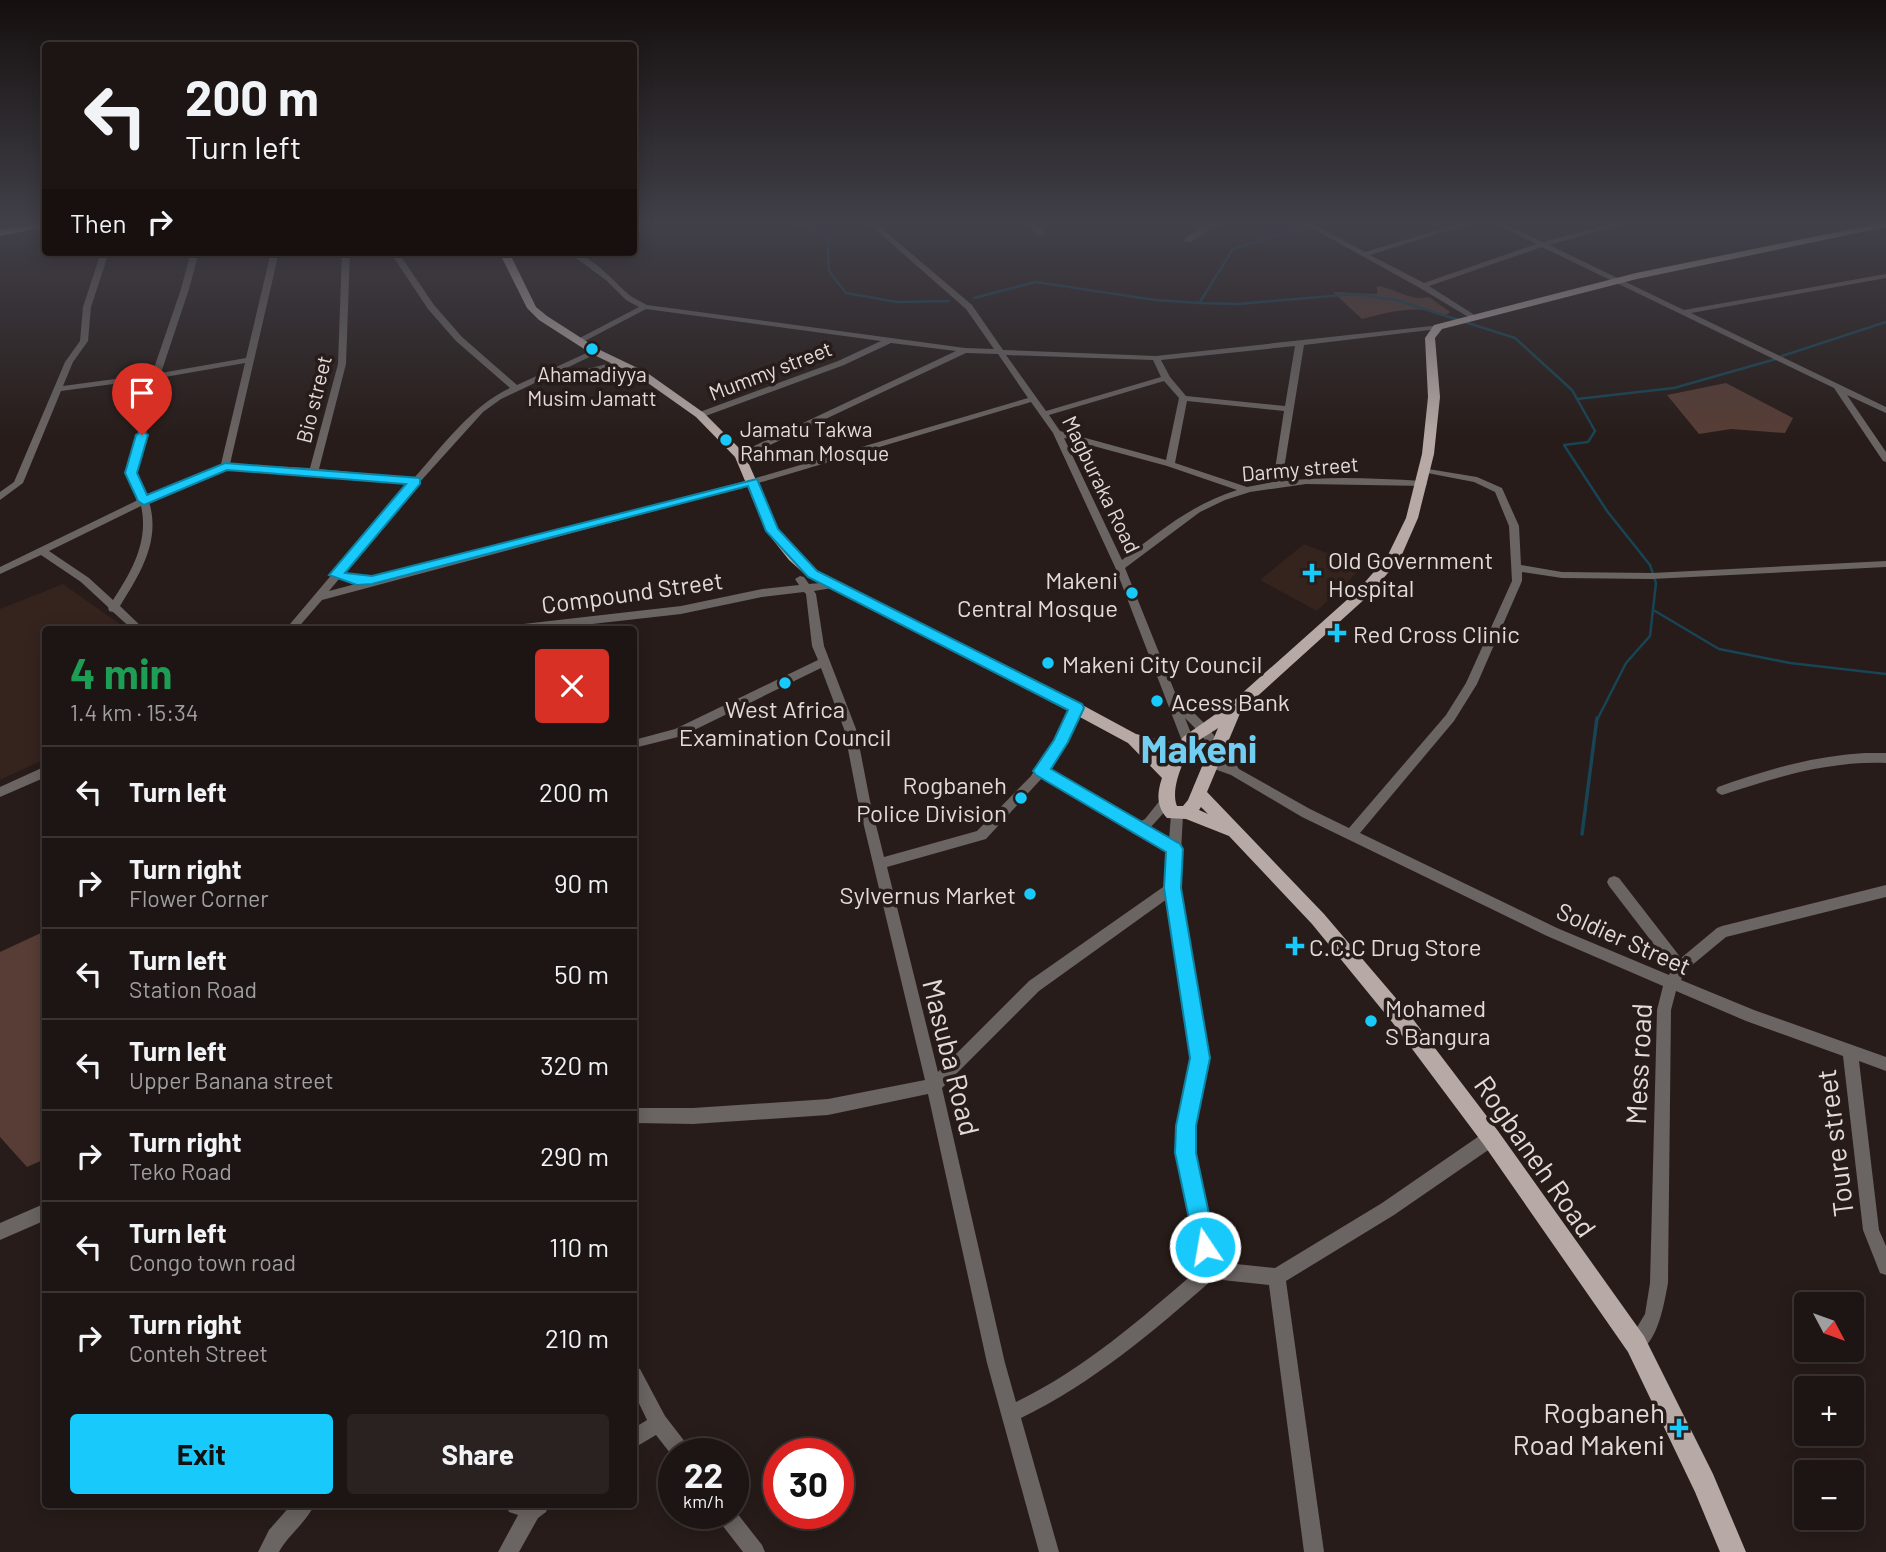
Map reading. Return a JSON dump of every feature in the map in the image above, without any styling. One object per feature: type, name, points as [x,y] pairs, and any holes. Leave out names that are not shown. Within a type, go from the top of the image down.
[{"type":"main road","points":[[526,294],[532,308],[578,341],[642,374],[700,415],[740,456],[772,531],[807,580],[832,585],[1132,739],[1170,776],[1176,810]]},
{"type":"main road","points":[[1170,776],[1185,746],[1203,729],[1235,708],[1383,571],[1399,547],[1422,484],[1433,427],[1430,338],[1438,327],[1462,318],[1559,294]]},
{"type":"main road","points":[[1176,810],[1200,795],[1210,763],[1235,708]]},
{"type":"main road","points":[[1132,739],[1185,746]]},
{"type":"main road","name":"Rogbaneh Road","points":[[1200,795],[1318,919],[1399,1016],[1491,1139],[1636,1344],[1704,1483],[1733,1552]]},
{"type":"main road","points":[[1176,810],[1233,832]]},
{"type":"street","points":[[0,497],[18,483],[69,362],[84,341],[92,294]]},
{"type":"street","points":[[113,608],[131,580],[142,556],[147,536],[144,501],[131,473],[157,376],[183,294]]},
{"type":"street","points":[[225,466],[265,294]]},
{"type":"street","name":"Bio street","points":[[314,471],[342,364],[344,294]]},
{"type":"street","points":[[423,294],[458,339],[516,388]]},
{"type":"street","points":[[625,294],[645,307],[965,350],[1156,358],[1438,327]]},
{"type":"street","name":"Magburaka Road","points":[[954,294],[969,307],[1057,433],[1119,567],[1172,698],[1185,746]]},
{"type":"street","points":[[1433,294],[1462,318]]},
{"type":"street","points":[[1648,294],[1886,410]]},
{"type":"street","points":[[1684,312],[1783,294]]},
{"type":"street","points":[[578,341],[645,307]]},
{"type":"street","name":"Mummy street","points":[[700,415],[841,363],[890,340]]},
{"type":"street","points":[[1277,485],[1300,342]]},
{"type":"street","points":[[740,456],[965,350]]},
{"type":"street","points":[[537,381],[596,352]]},
{"type":"street","points":[[1156,358],[1166,378],[1183,398],[1289,410]]},
{"type":"street","points":[[57,389],[249,360]]},
{"type":"street","points":[[293,626],[480,410],[516,388],[620,363]]},
{"type":"street","points":[[1044,414],[1166,378]]},
{"type":"street","points":[[1837,386],[1886,459]]},
{"type":"street","points":[[1170,464],[1183,398]]},
{"type":"street","points":[[318,597],[372,580],[752,482],[1033,399]]},
{"type":"street","points":[[1057,433],[1170,464],[1243,489]]},
{"type":"street","points":[[0,571],[44,552],[144,501],[225,466],[416,481]]},
{"type":"street","points":[[1351,835],[1450,718],[1471,684],[1517,581],[1514,526],[1499,490],[1477,480],[1425,470]]},
{"type":"street","name":"Darmy street","points":[[1119,567],[1196,510],[1243,489],[1372,481],[1422,484]]},
{"type":"street","points":[[44,552],[85,580],[135,626]]},
{"type":"street","points":[[1517,568],[1562,575],[1654,576],[1886,564]]},
{"type":"street","points":[[336,575],[372,580]]},
{"type":"street","name":"Compound Street","points":[[541,626],[681,610],[762,593],[807,580]]},
{"type":"street","name":"Masuba Road","points":[[807,580],[815,611],[818,646],[850,729],[903,970],[934,1086],[1010,1414],[1049,1552]]},
{"type":"street","points":[[637,743],[678,733],[823,662]]},
{"type":"street","name":"Magburaka Road","points":[[1172,698],[1217,746]]},
{"type":"street","points":[[881,863],[976,838],[1013,804],[1041,771],[1060,742],[1076,708]]},
{"type":"street","name":"Soldier Street","points":[[1217,746],[1236,772]]},
{"type":"street","points":[[1722,790],[1775,771],[1825,760],[1886,758]]},
{"type":"street","name":"Soldier Street","points":[[1210,763],[1236,772],[1351,835],[1552,932],[1671,984],[1886,1065]]},
{"type":"street","points":[[1041,771],[1174,849]]},
{"type":"street","points":[[0,792],[42,773]]},
{"type":"street","points":[[1137,829],[1176,810]]},
{"type":"street","points":[[1176,810],[1172,888],[1200,1058],[1186,1126],[1185,1153],[1210,1270]]},
{"type":"street","points":[[1614,882],[1680,967]]},
{"type":"street","points":[[637,1116],[693,1116],[816,1108],[934,1086],[1034,986],[1172,888]]},
{"type":"street","name":"Mess road","points":[[1636,1344],[1653,1317],[1659,1283],[1664,1010],[1671,984],[1680,967],[1722,932],[1886,891]]},
{"type":"street","name":"Toure street","points":[[1850,1051],[1871,1230],[1886,1268]]},
{"type":"street","points":[[1010,1414],[1040,1401],[1118,1351],[1210,1270],[1277,1277],[1388,1209],[1491,1139]]},
{"type":"street","points":[[0,1231],[42,1213]]},
{"type":"street","points":[[1277,1277],[1314,1552]]},
{"type":"street","points":[[637,1381],[658,1423],[669,1438]]},
{"type":"street","points":[[637,1438],[658,1423]]},
{"type":"street","points":[[268,1552],[276,1537],[301,1508]]},
{"type":"street","points":[[508,1552],[529,1508]]},
{"type":"street","points":[[737,1529],[755,1552]]},
{"type":"shaded area","points":[[1336,294],[1429,297],[1450,312],[1445,316],[1415,309],[1362,319]]},
{"type":"shaded area","points":[[1726,383],[1793,418],[1785,433],[1731,429],[1699,434],[1667,395]]},
{"type":"shaded area","name":"Old Government Hospital","points":[[1304,544],[1363,567],[1317,611],[1260,580]]},
{"type":"shaded area","points":[[63,584],[122,626],[42,626],[42,760],[0,780],[0,609]]},
{"type":"shaded area","points":[[42,932],[42,1160],[27,1167],[0,1137],[0,952]]},
{"type":"waterway","points":[[854,294],[897,302],[949,301]]},
{"type":"waterway","points":[[974,298],[988,294]]},
{"type":"waterway","points":[[1118,294],[1155,300],[1238,304],[1350,294]]},
{"type":"waterway","points":[[1200,302],[1205,294]]},
{"type":"waterway","points":[[1358,294],[1396,300],[1515,338],[1572,390],[1577,399]]},
{"type":"waterway","points":[[1782,356],[1886,322]]},
{"type":"waterway","points":[[1577,399],[1674,388],[1776,359]]},
{"type":"waterway","points":[[1577,399],[1595,431],[1588,442],[1564,445],[1607,511],[1650,565],[1656,583],[1650,636],[1626,663],[1597,720]]},
{"type":"waterway","points":[[1655,611],[1719,649],[1790,663],[1886,674]]},
{"type":"waterway","points":[[1582,834],[1597,718]]},
{"type":"place","name":"Ahamadiyya Musim Jamatt","points":[[592,349]]},
{"type":"place","name":"Jamatu Takwa Rahman Mosque","points":[[726,440]]},
{"type":"place","name":"Old Government Hospital","points":[[1312,573]]},
{"type":"place","name":"Makeni Central Mosque","points":[[1132,593]]},
{"type":"place","name":"Red Cross Clinic","points":[[1337,633]]},
{"type":"place","name":"Makeni City Council","points":[[1048,663]]},
{"type":"place","name":"West Africa Examination Council","points":[[785,683]]},
{"type":"place","name":"Acess Bank","points":[[1157,701]]},
{"type":"place","name":"Rogbaneh Police Division","points":[[1021,798]]},
{"type":"place","name":"Sylvernus Market","points":[[1030,894]]},
{"type":"place","name":"C.C.C Drug Store","points":[[1295,946]]},
{"type":"place","name":"Mohamed S Bangura","points":[[1371,1021]]},
{"type":"place","name":"Rogbaneh Road Makeni","points":[[1679,1428]]},
{"type":"district","name":"Makeni","points":[[1199,748]]},
{"type":"route","points":[[142,435],[131,473],[144,501],[225,466],[416,481],[336,575],[357,580],[372,580],[752,482],[772,531],[813,574],[1076,708],[1060,742],[1041,771],[1174,849],[1172,888],[1200,1058],[1200,1069],[1186,1126],[1185,1153],[1205,1247]]}]
